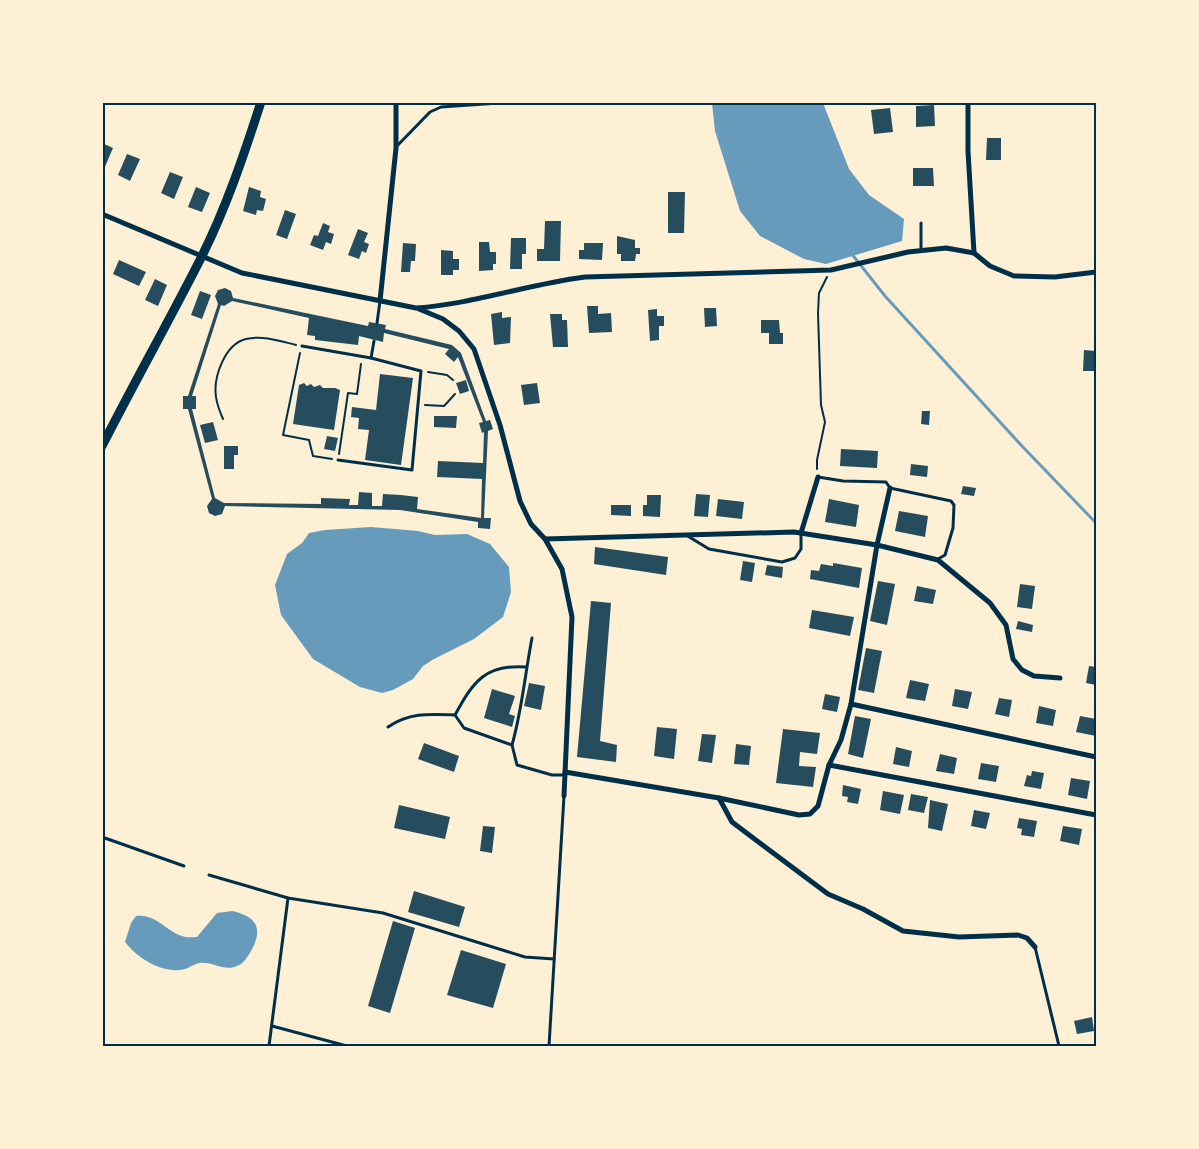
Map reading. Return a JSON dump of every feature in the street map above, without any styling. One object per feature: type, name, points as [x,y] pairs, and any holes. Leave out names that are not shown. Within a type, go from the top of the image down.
[{"type":"street","points":[[102,446],[201,257],[238,174],[261,102]]},
{"type":"street","points":[[380,301],[396,148],[396,102]]},
{"type":"street","points":[[968,102],[968,152],[974,253]]},
{"type":"street","points":[[102,214],[242,274],[416,308],[451,325],[459,331],[474,349],[500,425],[520,501],[530,524],[545,539],[562,569],[572,617],[564,796]]},
{"type":"street","points":[[416,308],[437,306],[552,281],[586,277],[831,270],[921,250],[946,248],[974,253],[990,266],[1014,276],[1055,277],[1096,272]]},
{"type":"street","points":[[801,533],[818,477]]},
{"type":"street","points":[[565,773],[718,798],[799,815],[810,814],[818,806],[829,765],[841,740],[851,704],[877,545],[890,488]]},
{"type":"street","points":[[545,539],[801,533],[877,545],[938,560],[983,597],[995,611],[1006,626],[1013,659],[1022,670],[1034,676],[1060,678]]},
{"type":"street","points":[[851,704],[1096,757]]},
{"type":"street","points":[[829,765],[1096,815]]},
{"type":"street","points":[[718,798],[732,822],[828,894],[864,909],[902,931],[958,937],[1018,934],[1027,938],[1034,947]]},
{"type":"lane","points":[[396,148],[430,112],[441,107],[513,102]]},
{"type":"lane","points":[[921,224],[921,250]]},
{"type":"lane","points":[[377,324],[380,301]]},
{"type":"lane","points":[[371,358],[374,341]]},
{"type":"lane","points":[[302,346],[371,358],[421,371],[412,470],[338,460]]},
{"type":"lane","points":[[818,477],[843,481],[886,482],[890,488],[951,501],[954,505],[953,528],[944,555],[938,560]]},
{"type":"lane","points":[[685,535],[709,548],[782,562],[795,558],[801,549],[801,533]]},
{"type":"lane","points":[[532,638],[520,702],[520,716],[512,745],[517,765],[552,774],[565,773]]},
{"type":"lane","points":[[455,716],[466,694],[480,678],[493,669],[510,666],[526,667]]},
{"type":"lane","points":[[388,727],[399,719],[415,714],[455,716]]},
{"type":"lane","points":[[455,716],[464,728],[512,745]]},
{"type":"lane","points":[[549,1046],[564,796]]},
{"type":"lane","points":[[102,837],[184,866]]},
{"type":"lane","points":[[209,875],[288,898],[383,913],[525,957],[554,959]]},
{"type":"lane","points":[[269,1046],[288,898]]},
{"type":"lane","points":[[1034,947],[1060,1046]]},
{"type":"lane","points":[[272,1026],[348,1046]]},
{"type":"path","points":[[818,477],[817,460],[825,422],[821,405],[820,293],[831,270]]},
{"type":"path","points":[[223,419],[215,396],[217,378],[222,361],[232,347],[244,339],[258,337],[302,346],[283,435],[309,440],[313,456],[338,460],[348,393],[357,394],[362,357]]},
{"type":"path","points":[[421,371],[447,375],[453,380]]},
{"type":"path","points":[[418,404],[444,406],[455,394]]},
{"type":"water","points":[[712,103],[823,103],[849,169],[869,195],[904,219],[902,241],[826,264],[804,259],[760,236],[740,211],[715,131]]},
{"type":"water","points":[[371,527],[418,531],[435,535],[467,534],[490,544],[509,567],[511,592],[503,617],[474,639],[423,666],[413,679],[393,690],[382,693],[360,687],[313,659],[281,615],[275,585],[287,554],[302,543],[309,533]]},
{"type":"water","points":[[232,911],[247,916],[255,924],[257,930],[255,943],[249,955],[243,963],[234,967],[229,968],[199,963],[185,969],[168,970],[152,964],[136,954],[125,942],[131,923],[136,916],[154,919],[184,937],[197,937],[217,913]]},
{"type":"building","points":[[934,105],[935,126],[916,127],[916,106]]},
{"type":"building","points":[[890,108],[893,132],[874,134],[871,110]]},
{"type":"building","points":[[987,138],[1001,138],[1001,160],[986,160]]},
{"type":"building","points":[[102,143],[113,148],[104,169],[102,169]]},
{"type":"building","points":[[127,154],[140,159],[130,181],[118,175]]},
{"type":"building","points":[[913,168],[933,168],[934,186],[913,186]]},
{"type":"building","points":[[170,172],[183,177],[174,199],[161,193]]},
{"type":"building","points":[[196,187],[210,193],[202,212],[188,207]]},
{"type":"building","points":[[249,187],[261,191],[260,197],[266,199],[263,211],[257,210],[256,215],[243,211]]},
{"type":"building","points":[[668,192],[685,192],[684,233],[668,233]]},
{"type":"building","points":[[285,210],[296,214],[287,239],[276,235]]},
{"type":"building","points":[[545,221],[561,221],[560,261],[537,261],[537,249],[544,249]]},
{"type":"building","points":[[323,223],[330,226],[328,232],[334,234],[331,244],[326,242],[323,250],[310,245],[314,235],[318,236]]},
{"type":"building","points":[[358,229],[368,233],[364,242],[369,244],[366,253],[362,251],[359,259],[348,255]]},
{"type":"building","points":[[617,236],[635,240],[635,248],[640,248],[640,254],[636,254],[635,261],[621,261],[621,254],[617,254]]},
{"type":"building","points":[[511,238],[526,238],[526,254],[522,254],[522,269],[510,269]]},
{"type":"building","points":[[479,242],[489,242],[490,252],[496,252],[496,264],[493,264],[493,270],[479,271]]},
{"type":"building","points":[[403,243],[416,244],[415,261],[411,261],[410,272],[401,272]]},
{"type":"building","points":[[584,243],[603,243],[602,260],[579,259],[579,250],[584,250]]},
{"type":"building","points":[[441,250],[453,251],[453,259],[459,259],[459,270],[453,270],[453,275],[441,275]]},
{"type":"building","points":[[119,260],[146,272],[139,286],[113,274]]},
{"type":"building","points":[[155,279],[167,285],[158,306],[145,300]]},
{"type":"building","points":[[225,288],[231,291],[233,298],[368,326],[369,322],[386,325],[385,329],[452,345],[461,353],[486,421],[490,420],[493,429],[488,431],[484,518],[491,518],[490,529],[478,528],[478,522],[400,510],[225,506],[222,514],[215,516],[209,513],[207,506],[212,499],[188,409],[183,409],[183,396],[188,396],[218,304],[215,296],[218,290]],"holes":[[[232,301],[309,318],[307,335],[315,336],[315,340],[358,345],[359,336],[383,342],[384,333],[449,349],[445,354],[454,362],[458,357],[483,422],[479,423],[482,433],[484,432],[483,463],[438,461],[437,477],[482,479],[481,518],[417,509],[418,497],[401,495],[383,494],[382,506],[372,506],[372,493],[359,492],[358,505],[349,505],[350,499],[321,498],[321,504],[224,503],[215,498],[192,409],[196,409],[196,396],[192,396],[221,305],[224,306]]]},
{"type":"building","points":[[200,291],[211,295],[202,319],[191,315]]},
{"type":"building","points":[[587,306],[598,306],[598,314],[611,313],[612,332],[589,333]]},
{"type":"building","points":[[704,308],[716,308],[717,326],[705,327]]},
{"type":"building","points":[[657,309],[657,316],[664,316],[664,326],[659,326],[659,340],[650,341],[648,310]]},
{"type":"building","points":[[502,312],[502,318],[511,317],[510,343],[494,345],[491,314]]},
{"type":"building","points":[[550,314],[562,314],[562,320],[567,320],[568,347],[553,347]]},
{"type":"building","points":[[761,320],[779,320],[780,333],[783,333],[783,344],[769,344],[769,333],[761,333]]},
{"type":"building","points":[[1084,350],[1096,351],[1096,371],[1083,371]]},
{"type":"building","points":[[380,374],[413,378],[401,465],[365,460],[369,430],[358,429],[359,418],[351,417],[352,407],[376,410]]},
{"type":"building","points":[[466,380],[469,391],[460,394],[456,383]]},
{"type":"building","points":[[304,383],[307,386],[311,384],[314,387],[320,385],[323,388],[340,390],[334,430],[293,424],[299,385]]},
{"type":"building","points":[[537,383],[540,403],[524,405],[521,385]]},
{"type":"building","points":[[922,411],[930,411],[929,425],[921,424]]},
{"type":"building","points":[[434,416],[457,416],[456,428],[434,427]]},
{"type":"building","points":[[213,422],[218,440],[205,443],[200,425]]},
{"type":"building","points":[[327,436],[338,438],[335,451],[324,449]]},
{"type":"building","points":[[224,446],[238,446],[238,455],[234,455],[234,469],[224,469]]},
{"type":"building","points":[[841,449],[878,451],[877,468],[840,466]]},
{"type":"building","points":[[911,464],[928,466],[927,477],[910,475]]},
{"type":"building","points":[[963,486],[976,488],[974,496],[961,494]]},
{"type":"building","points":[[696,494],[710,495],[708,517],[694,516]]},
{"type":"building","points":[[647,495],[661,495],[660,517],[643,516],[643,505],[647,505]]},
{"type":"building","points":[[718,499],[744,502],[742,519],[716,516]]},
{"type":"building","points":[[829,499],[859,505],[856,527],[825,522]]},
{"type":"building","points":[[611,505],[631,505],[631,516],[611,515]]},
{"type":"building","points":[[899,511],[928,516],[925,537],[895,531]]},
{"type":"building","points":[[595,547],[668,557],[666,575],[594,564]]},
{"type":"building","points":[[743,561],[755,563],[752,582],[740,580]]},
{"type":"building","points":[[833,563],[862,568],[859,588],[810,579],[811,570],[819,571],[821,564],[833,566]]},
{"type":"building","points":[[767,565],[783,567],[782,578],[765,575]]},
{"type":"building","points":[[878,581],[895,584],[887,625],[870,621]]},
{"type":"building","points":[[1020,584],[1035,586],[1032,609],[1017,607]]},
{"type":"building","points":[[917,586],[936,590],[933,604],[914,601]]},
{"type":"building","points":[[591,601],[611,603],[600,741],[617,745],[616,762],[577,757]]},
{"type":"building","points":[[812,610],[854,617],[850,636],[809,628]]},
{"type":"building","points":[[1018,621],[1033,625],[1032,632],[1016,629]]},
{"type":"building","points":[[866,648],[882,651],[874,693],[858,690]]},
{"type":"building","points":[[1089,666],[1096,667],[1096,685],[1086,683]]},
{"type":"building","points":[[910,680],[929,684],[925,701],[906,698]]},
{"type":"building","points":[[529,683],[545,686],[541,710],[524,706]]},
{"type":"building","points":[[492,689],[515,696],[509,714],[515,716],[512,727],[484,718]]},
{"type":"building","points":[[955,689],[972,692],[968,709],[952,706]]},
{"type":"building","points":[[825,694],[840,697],[837,712],[822,709]]},
{"type":"building","points":[[999,698],[1012,700],[1009,717],[995,714]]},
{"type":"building","points":[[1039,706],[1056,710],[1053,726],[1036,723]]},
{"type":"building","points":[[855,716],[871,719],[863,758],[848,754]]},
{"type":"building","points":[[1080,716],[1096,719],[1096,736],[1076,732]]},
{"type":"building","points":[[657,727],[677,729],[674,759],[654,756]]},
{"type":"building","points":[[783,729],[820,733],[817,754],[800,752],[799,766],[816,767],[813,787],[776,783]]},
{"type":"building","points":[[702,734],[716,735],[712,763],[698,761]]},
{"type":"building","points":[[424,743],[459,756],[454,772],[418,759]]},
{"type":"building","points":[[736,744],[751,746],[749,765],[734,764]]},
{"type":"building","points":[[896,747],[912,751],[909,767],[893,764]]},
{"type":"building","points":[[940,754],[957,758],[954,774],[936,771]]},
{"type":"building","points":[[981,763],[999,766],[996,782],[978,779]]},
{"type":"building","points":[[1032,771],[1044,773],[1041,789],[1024,786],[1027,775],[1031,776]]},
{"type":"building","points":[[1071,778],[1090,781],[1087,799],[1068,795]]},
{"type":"building","points":[[843,785],[861,789],[858,804],[847,802],[848,797],[842,796]]},
{"type":"building","points":[[883,791],[904,795],[900,814],[880,810]]},
{"type":"building","points":[[911,794],[928,797],[924,813],[908,810]]},
{"type":"building","points":[[930,800],[948,804],[942,831],[928,828]]},
{"type":"building","points":[[399,805],[450,817],[445,839],[394,828]]},
{"type":"building","points":[[974,810],[990,813],[986,829],[971,826]]},
{"type":"building","points":[[1019,818],[1037,821],[1034,837],[1021,835],[1022,829],[1017,828]]},
{"type":"building","points":[[483,826],[495,827],[492,853],[480,851]]},
{"type":"building","points":[[1063,826],[1082,829],[1079,845],[1060,841]]},
{"type":"building","points":[[414,891],[465,907],[459,927],[408,912]]},
{"type":"building","points":[[393,921],[415,928],[390,1013],[368,1006]]},
{"type":"building","points":[[461,950],[506,964],[493,1008],[447,995]]},
{"type":"building","points":[[1092,1017],[1094,1031],[1077,1034],[1074,1021]]},
{"type":"waterway","points":[[851,253],[885,296],[1021,445],[1096,523]]}]
